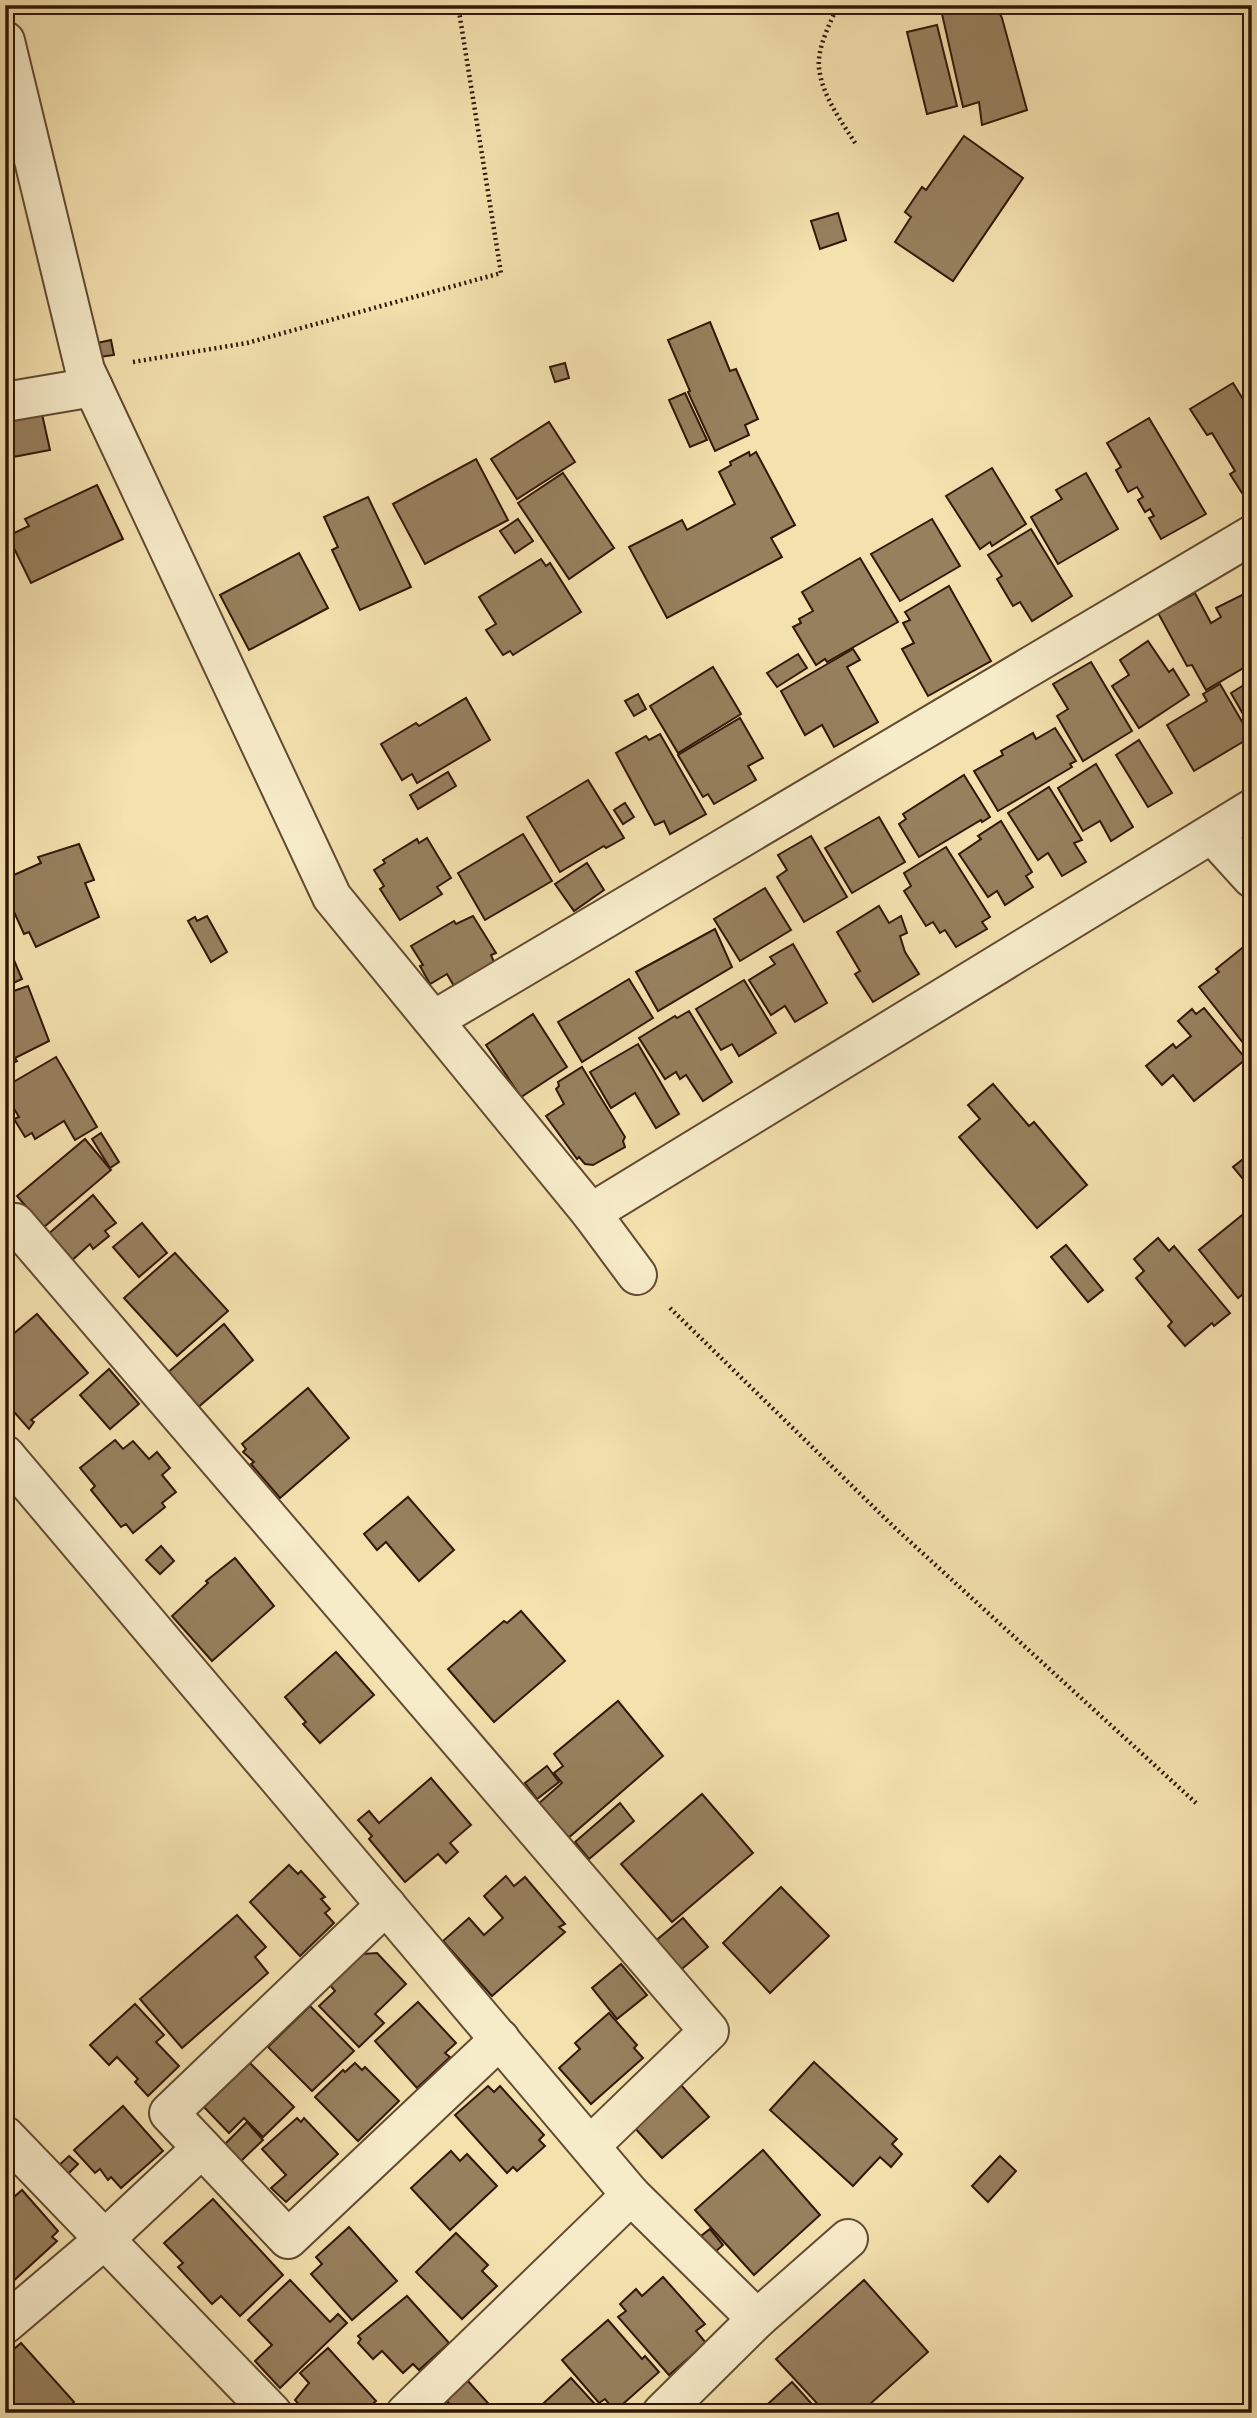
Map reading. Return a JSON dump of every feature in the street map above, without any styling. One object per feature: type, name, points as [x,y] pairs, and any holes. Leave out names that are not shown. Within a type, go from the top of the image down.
[{"type":"street","points":[[5,41],[89,379],[332,897],[591,1213],[637,1275]]},
{"type":"street","points":[[5,402],[89,379]]},
{"type":"street","points":[[434,1020],[1252,535]]},
{"type":"street","points":[[591,1213],[1252,810]]},
{"type":"street","points":[[1212,834],[1252,878]]},
{"type":"street","points":[[5,1232],[15,1223],[709,2031],[590,2146]]},
{"type":"street","points":[[5,1455],[631,2195],[757,2319]]},
{"type":"street","points":[[386,1905],[169,2113],[288,2239],[500,2039]]},
{"type":"street","points":[[5,2136],[104,2239],[254,2407]]},
{"type":"street","points":[[5,2324],[104,2239],[202,2148]]},
{"type":"street","points":[[406,2413],[631,2195]]},
{"type":"street","points":[[662,2413],[757,2319],[848,2239]]},
{"type":"path","points":[[89,379],[247,343],[501,273],[458,5]]},
{"type":"path","points":[[838,5],[825,36],[819,67],[831,104],[857,146]]},
{"type":"path","points":[[637,1275],[894,1527],[1196,1803]]},
{"type":"building","points":[[940,5],[996,5],[1027,110],[982,125],[979,102],[963,107]]},
{"type":"building","points":[[937,25],[957,106],[927,114],[907,32]]},
{"type":"building","points":[[964,136],[1023,178],[953,281],[895,242],[911,217],[905,212],[922,187],[926,190]]},
{"type":"building","points":[[838,213],[846,240],[820,249],[811,221]]},
{"type":"building","points":[[710,322],[730,371],[736,369],[758,419],[745,425],[749,435],[715,451],[668,340]]},
{"type":"building","points":[[111,340],[114,355],[100,357],[97,343]]},
{"type":"building","points":[[565,363],[569,378],[555,382],[550,367]]},
{"type":"building","points":[[1233,383],[1252,414],[1252,489],[1242,493],[1230,474],[1235,471],[1212,433],[1207,435],[1190,409]]},
{"type":"building","points":[[685,393],[707,440],[690,447],[669,400]]},
{"type":"building","points":[[42,414],[50,450],[13,457],[6,420]]},
{"type":"building","points":[[1149,418],[1206,514],[1161,539],[1149,518],[1154,516],[1150,509],[1145,512],[1138,500],[1143,497],[1137,487],[1128,492],[1116,470],[1121,467],[1107,443]]},
{"type":"building","points":[[549,422],[575,462],[517,499],[491,459]]},
{"type":"building","points":[[749,452],[750,456],[756,452],[795,525],[771,538],[782,557],[667,618],[629,547],[682,520],[687,530],[735,504],[719,472],[731,465],[730,462]]},
{"type":"building","points":[[476,459],[508,520],[425,564],[393,504]]},
{"type":"building","points":[[992,468],[1026,524],[992,546],[990,542],[980,549],[946,496]]},
{"type":"building","points":[[563,473],[614,548],[569,579],[518,503]]},
{"type":"building","points":[[1086,473],[1118,529],[1058,564],[1031,517],[1062,499],[1056,490]]},
{"type":"building","points":[[97,485],[123,539],[31,583],[8,536],[29,526],[25,519]]},
{"type":"building","points":[[368,497],[411,587],[360,610],[332,550],[338,547],[324,517]]},
{"type":"building","points":[[518,519],[533,541],[515,553],[500,531]]},
{"type":"building","points":[[932,519],[960,566],[900,601],[871,554]]},
{"type":"building","points":[[1031,529],[1072,596],[1032,621],[1020,602],[1013,606],[997,579],[1002,576],[988,555]]},
{"type":"building","points":[[299,553],[328,608],[249,650],[220,595]]},
{"type":"building","points":[[860,558],[898,622],[827,662],[825,659],[816,665],[793,627],[801,623],[799,619],[813,611],[802,592]]},
{"type":"building","points":[[541,559],[546,566],[550,563],[581,612],[513,655],[510,651],[503,655],[486,630],[496,624],[479,597]]},
{"type":"building","points":[[949,586],[991,661],[928,696],[902,649],[914,643],[903,623],[910,620],[905,612]]},
{"type":"building","points":[[1248,592],[1252,600],[1252,660],[1206,690],[1192,665],[1187,666],[1158,613],[1195,593],[1211,623],[1221,617],[1216,608]]},
{"type":"building","points":[[1148,641],[1169,672],[1173,669],[1189,695],[1139,728],[1112,686],[1129,675],[1120,660]]},
{"type":"building","points":[[853,649],[860,660],[847,667],[878,722],[834,747],[822,725],[805,735],[781,691]]},
{"type":"building","points":[[798,654],[807,668],[777,687],[767,673]]},
{"type":"building","points":[[1091,662],[1132,731],[1083,761],[1057,716],[1068,709],[1053,684]]},
{"type":"building","points":[[713,667],[741,714],[678,753],[650,706]]},
{"type":"building","points":[[1252,680],[1252,718],[1247,721],[1231,693]]},
{"type":"building","points":[[1220,684],[1251,737],[1194,771],[1167,725],[1207,701],[1203,694]]},
{"type":"building","points":[[638,694],[646,709],[634,716],[625,701]]},
{"type":"building","points":[[466,698],[490,740],[417,783],[412,774],[402,780],[381,744],[416,723],[419,726]]},
{"type":"building","points":[[740,718],[763,758],[748,766],[756,780],[714,804],[708,794],[703,797],[678,755]]},
{"type":"building","points":[[1055,728],[1076,761],[1070,764],[1072,767],[998,811],[974,771],[1003,755],[1001,751],[1033,733],[1036,739]]},
{"type":"building","points":[[660,734],[706,814],[670,834],[664,821],[655,825],[616,753],[646,736],[649,740]]},
{"type":"building","points":[[1139,740],[1172,793],[1148,807],[1116,755]]},
{"type":"building","points":[[1096,764],[1133,827],[1111,841],[1100,821],[1083,831],[1058,788]]},
{"type":"building","points":[[448,772],[456,786],[418,809],[410,795]]},
{"type":"building","points":[[964,775],[990,817],[919,857],[899,824],[906,819],[903,814]]},
{"type":"building","points":[[588,780],[624,838],[606,848],[604,846],[560,872],[527,817]]},
{"type":"building","points":[[1049,787],[1082,840],[1074,843],[1086,862],[1062,876],[1048,853],[1038,860],[1008,813]]},
{"type":"building","points":[[625,803],[634,817],[623,824],[614,810]]},
{"type":"building","points":[[879,817],[905,862],[852,893],[825,848]]},
{"type":"building","points":[[1001,821],[1032,872],[1026,876],[1033,887],[1005,905],[997,891],[988,897],[959,854],[981,839],[978,836]]},
{"type":"building","points":[[523,834],[552,881],[485,920],[458,873]]},
{"type":"building","points":[[811,836],[847,897],[804,922],[777,877],[787,870],[778,855]]},
{"type":"building","points":[[427,838],[451,878],[437,887],[442,894],[400,920],[380,889],[384,886],[374,870],[385,863],[383,860],[417,839],[419,843]]},
{"type":"building","points":[[79,844],[94,880],[85,883],[99,917],[36,947],[29,932],[24,934],[5,892],[5,879],[41,863],[38,857]]},
{"type":"building","points":[[946,847],[990,917],[982,922],[987,929],[956,947],[945,930],[940,933],[933,922],[926,926],[904,891],[911,886],[904,873]]},
{"type":"building","points":[[587,863],[604,890],[574,911],[555,884]]},
{"type":"building","points":[[765,888],[791,930],[740,961],[714,919]]},
{"type":"building","points":[[879,906],[889,923],[901,916],[907,933],[900,936],[905,952],[919,974],[873,1002],[855,974],[860,971],[837,932]]},
{"type":"building","points":[[207,916],[227,952],[211,962],[188,921],[195,917],[197,921]]},
{"type":"building","points":[[473,916],[496,953],[491,955],[494,962],[454,986],[447,974],[430,984],[420,966],[423,965],[411,946],[454,921],[456,924]]},
{"type":"building","points":[[715,929],[732,967],[658,1011],[636,972]]},
{"type":"building","points":[[5,939],[22,979],[5,987]]},
{"type":"building","points":[[1252,940],[1252,1046],[1248,1049],[1199,987],[1219,972],[1216,969]]},
{"type":"building","points":[[793,944],[827,1003],[795,1022],[785,1006],[771,1015],[749,980],[775,964],[770,957]]},
{"type":"building","points":[[629,979],[653,1018],[582,1062],[558,1022]]},
{"type":"building","points":[[744,980],[776,1033],[739,1056],[732,1044],[721,1050],[696,1009]]},
{"type":"building","points":[[28,986],[49,1041],[15,1058],[17,1061],[5,1067],[5,994]]},
{"type":"building","points":[[1204,1008],[1246,1059],[1194,1101],[1173,1075],[1162,1085],[1146,1066],[1173,1044],[1176,1048],[1191,1036],[1178,1021],[1192,1009],[1196,1014]]},
{"type":"building","points":[[689,1011],[732,1082],[703,1101],[686,1075],[680,1079],[676,1072],[665,1079],[639,1038],[675,1016],[677,1018]]},
{"type":"building","points":[[533,1014],[567,1067],[521,1097],[486,1045]]},
{"type":"building","points":[[638,1044],[679,1114],[656,1128],[635,1093],[611,1108],[590,1072]]},
{"type":"building","points":[[56,1057],[97,1127],[75,1140],[64,1121],[35,1139],[32,1133],[25,1137],[14,1119],[19,1117],[5,1094],[5,1087]]},
{"type":"building","points":[[582,1067],[625,1137],[625,1147],[593,1165],[585,1164],[579,1157],[577,1159],[546,1116],[564,1104],[556,1089],[558,1082]]},
{"type":"building","points":[[993,1084],[1029,1126],[1034,1122],[1087,1185],[1037,1228],[959,1137],[980,1119],[968,1105]]},
{"type":"building","points":[[101,1133],[119,1162],[110,1168],[92,1139]]},
{"type":"building","points":[[85,1139],[111,1170],[44,1227],[17,1196]]},
{"type":"building","points":[[1252,1152],[1252,1190],[1233,1167]]},
{"type":"building","points":[[93,1195],[116,1223],[105,1231],[109,1236],[93,1249],[90,1244],[69,1263],[46,1236]]},
{"type":"building","points":[[1252,1207],[1252,1287],[1238,1298],[1199,1250]]},
{"type":"building","points":[[142,1223],[167,1253],[139,1277],[113,1247]]},
{"type":"building","points":[[1158,1238],[1169,1251],[1174,1246],[1230,1313],[1214,1326],[1212,1323],[1185,1346],[1168,1326],[1172,1322],[1136,1278],[1144,1271],[1134,1259]]},
{"type":"building","points":[[1066,1245],[1103,1290],[1088,1302],[1051,1257]]},
{"type":"building","points":[[175,1253],[228,1311],[177,1356],[124,1298]]},
{"type":"building","points":[[37,1314],[88,1373],[31,1420],[34,1422],[29,1429],[7,1404],[12,1399],[5,1391],[5,1341]]},
{"type":"building","points":[[224,1324],[253,1360],[196,1409],[166,1374]]},
{"type":"building","points":[[109,1369],[139,1404],[110,1429],[80,1395]]},
{"type":"building","points":[[308,1388],[349,1438],[280,1498],[251,1464],[254,1462],[243,1452],[246,1449],[242,1444]]},
{"type":"building","points":[[115,1440],[123,1449],[133,1441],[149,1459],[157,1452],[170,1468],[162,1475],[176,1492],[162,1503],[165,1507],[133,1533],[126,1524],[121,1527],[91,1490],[95,1486],[80,1468]]},
{"type":"building","points":[[408,1497],[454,1550],[419,1581],[386,1542],[377,1550],[364,1534]]},
{"type":"building","points":[[161,1546],[174,1561],[160,1574],[146,1560]]},
{"type":"building","points":[[235,1558],[274,1606],[212,1661],[172,1616],[208,1583],[206,1581]]},
{"type":"building","points":[[521,1611],[565,1661],[494,1722],[448,1669],[504,1621],[507,1623]]},
{"type":"building","points":[[336,1652],[374,1695],[320,1743],[285,1697]]},
{"type":"building","points":[[618,1701],[663,1756],[567,1839],[537,1805],[562,1783],[554,1773],[563,1766],[554,1754]]},
{"type":"building","points":[[547,1766],[559,1782],[537,1799],[525,1783]]},
{"type":"building","points":[[431,1778],[471,1825],[450,1843],[458,1852],[446,1863],[438,1854],[405,1882],[369,1839],[372,1836],[358,1820],[369,1811],[379,1823]]},
{"type":"building","points":[[702,1794],[753,1853],[672,1922],[621,1864]]},
{"type":"building","points":[[620,1803],[634,1821],[589,1859],[575,1842]]},
{"type":"building","points":[[289,1865],[298,1874],[301,1871],[325,1897],[321,1899],[330,1909],[325,1913],[334,1923],[300,1956],[250,1902]]},
{"type":"building","points":[[506,1876],[514,1886],[525,1877],[565,1924],[559,1927],[565,1932],[492,1996],[443,1941],[469,1918],[484,1935],[503,1918],[484,1896]]},
{"type":"building","points":[[781,1887],[829,1936],[770,1993],[723,1943]]},
{"type":"building","points":[[237,1915],[266,1947],[255,1957],[268,1973],[182,2048],[140,1999]]},
{"type":"building","points":[[683,1918],[708,1947],[677,1973],[653,1943]]},
{"type":"building","points":[[377,1953],[406,1984],[375,2014],[384,2023],[359,2047],[319,2006],[335,1991],[330,1985],[363,1954]]},
{"type":"building","points":[[621,1964],[647,1995],[617,2019],[592,1988]]},
{"type":"building","points":[[418,2002],[456,2043],[445,2053],[450,2057],[417,2088],[375,2041]]},
{"type":"building","points":[[135,2004],[164,2035],[156,2042],[179,2066],[148,2096],[135,2082],[138,2079],[117,2057],[109,2065],[90,2045]]},
{"type":"building","points":[[310,2006],[354,2051],[312,2091],[268,2047]]},
{"type":"building","points":[[609,2013],[637,2045],[634,2048],[643,2058],[591,2104],[559,2068],[580,2049],[575,2043]]},
{"type":"building","points":[[814,2062],[897,2139],[892,2144],[902,2154],[891,2167],[880,2157],[853,2186],[770,2110]]},
{"type":"building","points":[[250,2063],[294,2107],[263,2137],[244,2118],[229,2133],[204,2107]]},
{"type":"building","points":[[355,2063],[362,2070],[365,2067],[399,2101],[358,2141],[315,2097],[343,2070],[345,2072]]},
{"type":"building","points":[[681,2085],[709,2117],[662,2158],[634,2127]]},
{"type":"building","points":[[488,2086],[494,2092],[500,2086],[544,2135],[539,2140],[545,2146],[517,2171],[513,2167],[507,2173],[455,2115]]},
{"type":"building","points":[[123,2106],[163,2151],[121,2188],[111,2177],[108,2180],[100,2169],[95,2173],[74,2150]]},
{"type":"building","points":[[297,2118],[301,2122],[304,2118],[338,2154],[286,2202],[271,2188],[286,2175],[262,2149]]},
{"type":"building","points":[[247,2122],[263,2140],[239,2163],[223,2146]]},
{"type":"building","points":[[763,2150],[820,2215],[754,2275],[695,2210]]},
{"type":"building","points":[[451,2151],[460,2161],[467,2154],[497,2186],[450,2230],[411,2188]]},
{"type":"building","points":[[69,2156],[78,2164],[65,2177],[56,2168]]},
{"type":"building","points":[[1000,2156],[1016,2171],[988,2202],[972,2186]]},
{"type":"building","points":[[22,2190],[58,2231],[52,2237],[57,2241],[10,2284],[5,2279],[5,2205]]},
{"type":"building","points":[[213,2199],[283,2275],[240,2316],[221,2296],[212,2304],[178,2267],[183,2263],[164,2243]]},
{"type":"building","points":[[349,2227],[397,2281],[352,2320],[311,2274],[322,2264],[316,2257]]},
{"type":"building","points":[[710,2229],[723,2245],[715,2252],[701,2236]]},
{"type":"building","points":[[456,2233],[488,2265],[482,2271],[497,2286],[462,2319],[416,2272]]},
{"type":"building","points":[[663,2277],[705,2324],[696,2331],[706,2343],[669,2375],[618,2317],[626,2311],[620,2304],[636,2289],[642,2296]]},
{"type":"building","points":[[290,2280],[330,2322],[338,2314],[347,2323],[280,2388],[255,2361],[272,2345],[248,2320]]},
{"type":"building","points":[[864,2280],[928,2352],[860,2413],[826,2413],[776,2359]]},
{"type":"building","points":[[407,2296],[449,2343],[419,2370],[413,2364],[403,2373],[382,2351],[373,2359],[358,2343],[361,2339],[358,2336]]},
{"type":"building","points":[[608,2320],[642,2359],[645,2356],[659,2372],[615,2411],[605,2399],[599,2403],[562,2360]]},
{"type":"building","points":[[21,2343],[74,2402],[62,2413],[5,2413],[5,2357]]},
{"type":"building","points":[[328,2348],[376,2401],[363,2413],[306,2413],[295,2400],[309,2383],[300,2373]]},
{"type":"building","points":[[571,2378],[603,2413],[533,2413]]},
{"type":"building","points":[[467,2380],[497,2413],[443,2413],[451,2406],[446,2400]]},
{"type":"building","points":[[792,2382],[820,2413],[758,2413]]}]
